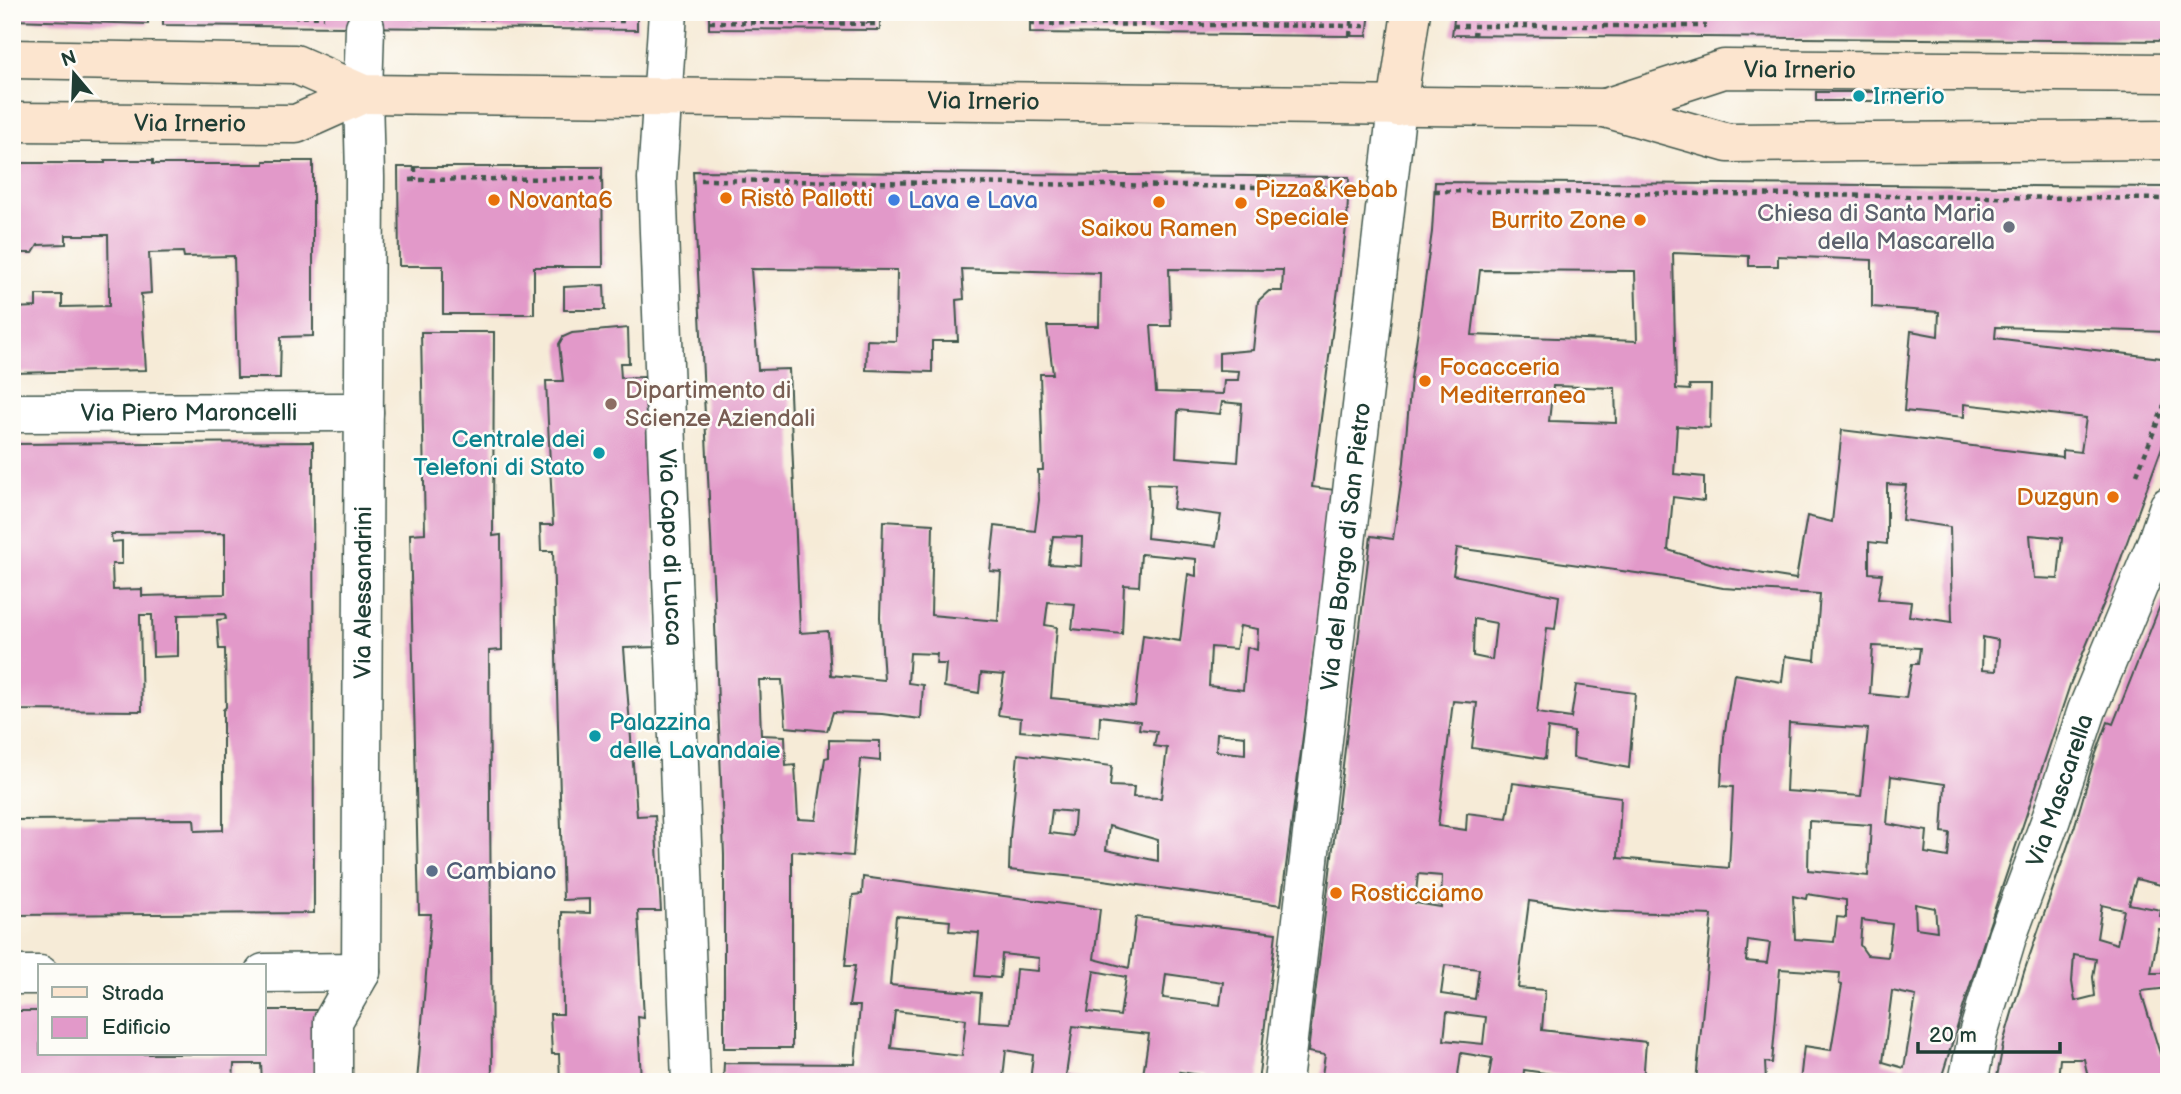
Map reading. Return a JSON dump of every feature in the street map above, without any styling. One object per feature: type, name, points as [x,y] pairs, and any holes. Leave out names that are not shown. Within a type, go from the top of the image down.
[{"type":"street","name":"Via del Borgo di San Pietro","points":[[1283,1082],[1397,107],[1411,12]]},
{"type":"street","name":"Via Capo di Lucca","points":[[653,17],[664,97],[657,180],[691,1082]]},
{"type":"street","name":"Via Alessandrini","points":[[333,1082],[333,1021],[361,972],[365,27]]},
{"type":"street","name":"Via Irnerio","points":[[12,59],[295,64],[363,94],[1605,108],[1728,143],[2169,141]]},
{"type":"street","name":"Via Irnerio","points":[[1605,108],[1724,69],[2169,74]]},
{"type":"street","name":"Via Irnerio","points":[[12,122],[296,124],[363,94]]},
{"type":"street","name":"Via Piero Maroncelli","points":[[12,413],[364,412]]},
{"type":"street","name":"Via Mascarella","points":[[1968,1082],[1978,1034],[2007,937],[2051,819],[2087,709],[2169,506]]},
{"type":"street","points":[[266,974],[361,972]]},
{"type":"street","points":[[12,975],[38,975]]},
{"type":"path","points":[[867,12],[867,24]]},
{"type":"path","points":[[1350,36],[1352,12]]},
{"type":"path","points":[[163,13],[295,16]]},
{"type":"path","points":[[409,17],[653,17]]},
{"type":"path","points":[[709,22],[880,24]]},
{"type":"path","points":[[1030,24],[1368,26]]},
{"type":"path","points":[[1474,36],[1475,26]]},
{"type":"path","points":[[415,167],[415,180]]},
{"type":"path","points":[[407,179],[603,178]]},
{"type":"path","points":[[1329,187],[1331,178]]},
{"type":"path","points":[[693,180],[1349,188]]},
{"type":"path","points":[[1434,191],[2169,199]]},
{"type":"building","points":[[12,12],[148,12],[148,24],[12,20]]},
{"type":"building","points":[[163,12],[637,12],[637,30],[163,25]]},
{"type":"building","points":[[709,12],[880,12],[880,30],[709,29]]},
{"type":"building","points":[[1030,12],[1370,12],[1367,36],[1350,36],[1030,33]]},
{"type":"building","points":[[1455,12],[2169,12],[2169,41],[1452,35]]},
{"type":"building","name":"Irnerio","points":[[1816,92],[1902,92],[1902,101],[1816,101]]},
{"type":"building","points":[[105,160],[153,160],[153,164],[313,161],[313,336],[281,337],[280,378],[237,378],[234,256],[184,257],[183,252],[149,253],[151,293],[141,294],[146,370],[12,373],[12,308],[36,307],[36,295],[62,295],[62,307],[109,306],[109,295],[108,235],[66,235],[66,244],[38,245],[33,253],[12,251],[12,163],[105,163]]},
{"type":"building","points":[[398,167],[602,167],[603,267],[534,267],[534,314],[443,314],[443,266],[399,266]]},
{"type":"building","points":[[693,171],[1349,177],[1347,220],[1312,487],[1335,490],[1281,905],[1009,870],[1018,754],[1112,766],[1110,786],[1134,787],[1133,797],[1161,798],[1167,748],[1154,746],[1157,731],[1139,729],[1140,721],[1100,716],[1099,738],[1020,731],[1021,718],[998,715],[1004,675],[981,673],[979,693],[944,687],[946,664],[936,664],[937,654],[910,653],[908,683],[923,685],[921,719],[833,712],[827,731],[786,727],[782,680],[759,680],[761,735],[785,736],[786,766],[795,765],[798,819],[816,820],[825,758],[829,757],[829,740],[880,741],[880,761],[861,759],[853,856],[792,851],[792,1048],[724,1048],[724,855]],"holes":[[[751,269],[897,270],[896,341],[867,340],[866,370],[932,372],[932,341],[958,341],[956,300],[964,299],[962,269],[1100,273],[1099,326],[1047,326],[1053,374],[1040,374],[1043,470],[1038,470],[1039,500],[1035,531],[995,526],[990,571],[1001,572],[998,621],[931,615],[933,524],[883,521],[880,617],[884,680],[831,675],[828,631],[800,633],[789,369],[758,370]],[[1169,269],[1283,270],[1282,291],[1269,291],[1258,301],[1253,350],[1219,353],[1219,370],[1239,371],[1238,380],[1224,380],[1223,394],[1156,392],[1151,326],[1171,326]],[[1222,402],[1242,404],[1238,462],[1176,457],[1178,410],[1220,414]],[[1148,484],[1176,485],[1173,509],[1221,515],[1216,546],[1147,538]],[[1053,536],[1082,537],[1081,566],[1049,564]],[[1141,554],[1196,559],[1196,576],[1188,574],[1180,641],[1143,635],[1135,706],[1051,698],[1057,627],[1045,625],[1048,602],[1075,604],[1072,629],[1122,634],[1124,585],[1139,586]],[[1240,626],[1258,629],[1257,650],[1247,647],[1243,690],[1209,686],[1211,647],[1236,649]],[[1217,733],[1245,736],[1245,754],[1216,751]],[[1052,810],[1075,812],[1073,836],[1049,833]],[[1109,826],[1158,840],[1158,861],[1106,850]]]},
{"type":"building","points":[[1435,182],[2169,187],[2169,332],[1996,327],[1995,338],[2169,359],[2169,428],[2109,591],[2071,682],[1940,1082],[1800,1082],[1804,1046],[1831,1050],[1842,985],[1839,984],[1840,973],[1780,969],[1772,1063],[1765,1062],[1766,1082],[1696,1082],[1712,915],[1598,911],[1529,901],[1518,988],[1545,990],[1542,1030],[1646,1042],[1643,1082],[1572,1082],[1573,1077],[1524,1070],[1523,1082],[1488,1082],[1492,1058],[1461,1053],[1457,1082],[1321,1082],[1325,1055],[1308,1052],[1371,536],[1393,539],[1404,462],[1411,378],[1432,232]],"holes":[[[1673,253],[1749,256],[1749,266],[1778,266],[1778,256],[1872,260],[1872,307],[1939,312],[1938,336],[1911,331],[1904,411],[1964,417],[1964,404],[2086,418],[2081,452],[2063,450],[2063,457],[1842,430],[1832,522],[1807,516],[1796,579],[1726,568],[1668,550],[1673,497],[1704,501],[1704,477],[1674,474],[1677,426],[1710,428],[1711,385],[1689,385],[1690,390],[1676,389]],[[1480,270],[1635,271],[1637,341],[1472,335]],[[1553,386],[1615,388],[1616,423],[1549,421]],[[1887,484],[1906,485],[1902,520],[1950,527],[1952,622],[1909,616],[1911,602],[1878,599],[1882,574],[1869,573],[1869,542],[1887,544]],[[2030,535],[2062,538],[2058,579],[2034,578]],[[1457,548],[1665,577],[1723,588],[1820,594],[1815,660],[1785,656],[1782,682],[1734,674],[1724,737],[1721,786],[1733,787],[1729,868],[1618,858],[1621,797],[1513,783],[1507,818],[1467,813],[1466,830],[1438,826],[1453,701],[1477,703],[1472,748],[1545,759],[1548,728],[1574,732],[1573,758],[1629,768],[1635,693],[1576,685],[1571,718],[1537,713],[1547,628],[1555,629],[1559,596],[1453,575]],[[1474,619],[1496,623],[1492,660],[1473,656]],[[1983,637],[1998,640],[1996,671],[1982,670]],[[1873,646],[1920,648],[1918,664],[1912,664],[1906,698],[1870,694]],[[1789,723],[1868,729],[1861,796],[1786,791]],[[1891,776],[1945,784],[1942,832],[1950,833],[1948,857],[1925,853],[1927,831],[1887,824]],[[1809,821],[1871,825],[1868,876],[1808,870]],[[1418,874],[1442,876],[1441,907],[1415,903]],[[1807,894],[1846,900],[1846,918],[1837,917],[1834,942],[1795,939],[1793,896],[1806,899]],[[1915,904],[1935,908],[1937,931],[1916,928]],[[1862,920],[1892,924],[1888,957],[1867,955],[1860,945]],[[1748,940],[1770,943],[1767,963],[1746,961]],[[1445,965],[1479,969],[1475,999],[1441,994]],[[1892,991],[1916,996],[1904,1068],[1883,1062]],[[1447,1012],[1486,1017],[1483,1044],[1444,1040]]]},
{"type":"building","points":[[604,285],[605,310],[564,310],[564,287]]},
{"type":"building","points":[[628,328],[629,363],[620,363],[621,378],[644,377],[658,647],[624,648],[637,816],[655,815],[661,911],[638,911],[644,1018],[638,1017],[641,1082],[560,1082],[559,1054],[552,1054],[550,1014],[563,1014],[562,912],[590,913],[590,899],[563,900],[553,551],[541,551],[540,525],[553,525],[546,381],[563,381],[559,344],[563,337],[572,333]]},
{"type":"building","points":[[421,332],[494,332],[493,536],[501,535],[502,650],[489,651],[492,1082],[417,1082],[431,914],[419,914],[410,534],[425,533]]},
{"type":"building","points":[[313,442],[314,913],[12,915],[12,820],[194,819],[195,831],[223,830],[225,649],[219,649],[217,620],[226,619],[225,614],[178,615],[178,656],[153,657],[152,615],[140,615],[142,711],[12,710],[12,444]],"holes":[[[225,533],[225,594],[142,596],[142,589],[113,590],[112,564],[122,564],[122,541],[112,542],[111,534]]]},
{"type":"building","points":[[2169,583],[2169,887],[2136,879],[2129,904],[2161,910],[2160,916],[2169,917],[2169,931],[2159,929],[2151,973],[2169,973],[2169,988],[2141,991],[2160,1054],[2167,1053],[2169,1082],[2089,1082],[2084,1059],[2060,1059],[2058,1079],[2069,1079],[2069,1082],[1996,1082],[2004,1040],[2024,972],[2075,825],[2095,756],[2108,722],[2113,724]],"holes":[[[2102,905],[2124,910],[2117,944],[2097,938]],[[2074,955],[2096,959],[2093,977],[2095,996],[2075,1001],[2072,982]]]},
{"type":"building","points":[[863,877],[1100,909],[1094,959],[1129,968],[1136,917],[1276,933],[1258,1082],[1206,1082],[1207,1076],[1180,1072],[1179,1082],[1142,1082],[1149,1034],[1073,1026],[1066,1075],[1102,1082],[1030,1082],[1033,1055],[1006,1050],[1003,1078],[1018,1082],[723,1082],[724,1063],[855,1064],[860,1006],[849,1006],[855,966],[845,966],[853,895],[862,894]],"holes":[[[896,916],[950,921],[949,931],[979,933],[975,976],[1000,978],[1002,954],[1039,958],[1038,971],[1016,969],[1011,1023],[979,1021],[981,993],[890,985]],[[1094,971],[1126,977],[1120,1016],[1088,1012]],[[1166,974],[1223,982],[1220,1005],[1163,998]],[[895,1011],[966,1019],[962,1056],[891,1048]]]},
{"type":"building","points":[[266,1010],[316,1010],[314,1082],[262,1082],[261,1064],[234,1064],[233,1082],[12,1082],[12,1011],[38,1011],[38,1056],[266,1056]]},
{"type":"place","name":"Irnerio","points":[[1859,96]]},
{"type":"place","name":"Ristò Pallotti","points":[[726,198]]},
{"type":"place","name":"Novanta6","points":[[494,200]]},
{"type":"place","name":"Lava e Lava","points":[[894,200]]},
{"type":"place","name":"Saikou Ramen","points":[[1159,202]]},
{"type":"place","name":"Pizza&Kebab Speciale","points":[[1241,203]]},
{"type":"place","name":"Burrito Zone","points":[[1640,220]]},
{"type":"place","name":"Chiesa di Santa Maria della Mascarella","points":[[2009,227]]},
{"type":"place","name":"Focacceria Mediterranea","points":[[1425,381]]},
{"type":"place","name":"Dipartimento di Scienze Aziendali","points":[[611,404]]},
{"type":"place","name":"Centrale dei Telefoni di Stato","points":[[599,453]]},
{"type":"place","name":"Duzgun","points":[[2113,497]]},
{"type":"place","name":"Palazzina delle Lavandaie","points":[[595,736]]},
{"type":"place","name":"Cambiano","points":[[432,871]]},
{"type":"place","name":"Rosticciamo","points":[[1336,893]]}]
